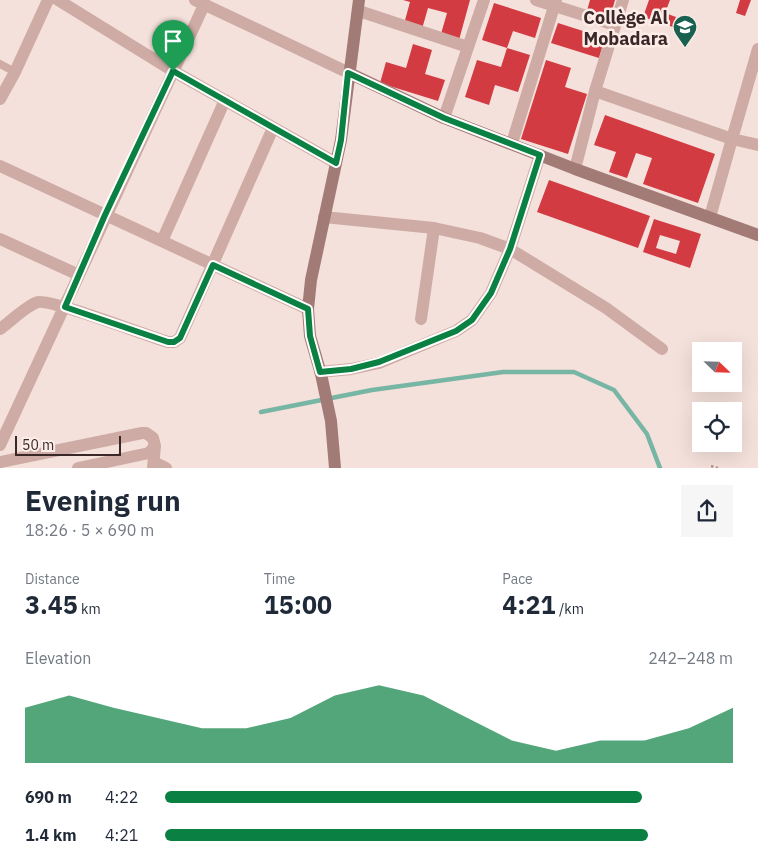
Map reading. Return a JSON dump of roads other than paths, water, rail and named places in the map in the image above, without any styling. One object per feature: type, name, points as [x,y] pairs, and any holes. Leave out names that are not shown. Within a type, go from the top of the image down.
[{"type":"street","points":[[0,99],[15,72],[48,0]]},
{"type":"street","points":[[58,0],[173,71],[336,163]]},
{"type":"street","points":[[444,118],[484,0]]},
{"type":"street","points":[[536,0],[555,3],[615,25]]},
{"type":"street","points":[[575,169],[595,91],[623,0]]},
{"type":"street","points":[[0,446],[173,71],[200,2],[444,118],[575,169],[758,235]]},
{"type":"street","points":[[512,144],[555,3]]},
{"type":"street","points":[[335,468],[330,420],[310,336],[308,309],[311,280],[341,140],[348,73],[359,6],[468,47]]},
{"type":"street","points":[[710,217],[758,49]]},
{"type":"street","points":[[595,91],[732,139],[758,146]]},
{"type":"street","points":[[162,241],[225,100]]},
{"type":"street","points":[[0,329],[37,302],[44,302],[65,307],[168,342],[174,342],[180,338],[273,128]]},
{"type":"street","points":[[320,373],[351,369],[379,362],[456,331],[472,320],[491,293],[510,249],[540,155]]},
{"type":"street","points":[[0,166],[308,309]]},
{"type":"street","points":[[324,217],[434,228],[480,238],[510,249],[606,308],[662,349]]},
{"type":"street","points":[[421,319],[434,228]]},
{"type":"street","points":[[0,239],[79,275]]},
{"type":"street","points":[[0,462],[146,433],[153,438],[158,466]]},
{"type":"street","points":[[78,468],[149,453],[155,446]]},
{"type":"lane","points":[[0,64],[15,72]]},
{"type":"waterway","points":[[261,412],[372,390],[503,372],[574,372],[614,390],[647,434],[660,468]]},
{"type":"place","name":"Collège Al Mobadara","points":[[685,48]]}]
